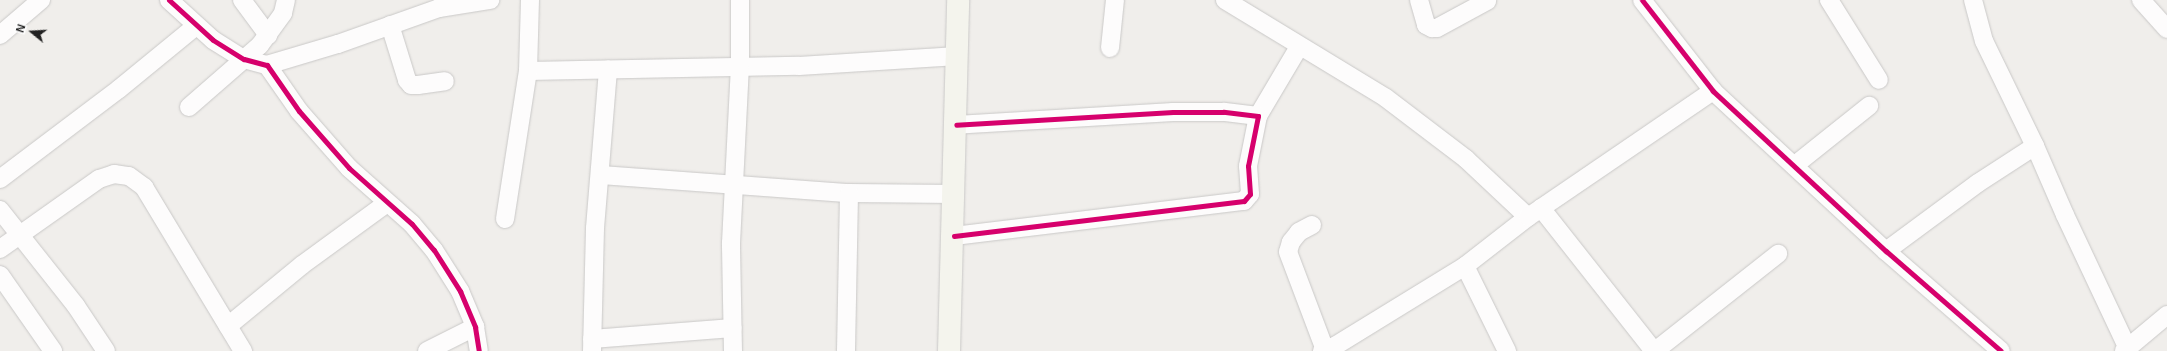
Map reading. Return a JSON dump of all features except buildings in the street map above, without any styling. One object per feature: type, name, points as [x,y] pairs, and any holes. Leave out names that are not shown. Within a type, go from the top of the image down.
[{"type":"street","points":[[0,35],[41,0]]},
{"type":"street","points":[[169,0],[196,26],[244,60],[267,65],[338,44],[390,25],[437,4],[490,0]]},
{"type":"street","points":[[242,0],[268,35]]},
{"type":"street","points":[[188,107],[244,60],[268,35],[282,13],[286,0]]},
{"type":"street","points":[[505,219],[528,71],[530,0]]},
{"type":"street","points":[[733,351],[732,183],[740,66],[740,0]]},
{"type":"street","points":[[950,351],[954,236],[958,0]]},
{"type":"street","points":[[1110,48],[1115,0]]},
{"type":"street","points":[[1225,0],[1299,48],[1386,98],[1534,212],[1654,351],[1778,254]]},
{"type":"street","points":[[1419,0],[1426,25],[1432,28],[1437,28],[1487,1]]},
{"type":"street","points":[[1829,0],[1879,80]]},
{"type":"street","points":[[1973,0],[1984,41],[2035,146],[2127,350],[2167,315]]},
{"type":"street","points":[[2141,0],[2167,29]]},
{"type":"street","points":[[1646,1],[1713,91],[1795,165],[1886,251],[2001,351]]},
{"type":"street","points":[[390,25],[407,80],[411,85],[445,81]]},
{"type":"street","points":[[0,179],[119,89],[196,26]]},
{"type":"street","points":[[954,236],[1244,201],[1250,194],[1249,160],[1258,116],[1299,48]]},
{"type":"street","points":[[528,71],[799,66],[958,56]]},
{"type":"street","points":[[267,65],[299,111],[349,168],[412,224],[434,250],[460,291],[474,327],[479,351]]},
{"type":"street","points":[[608,70],[601,175],[595,228],[592,345],[733,328]]},
{"type":"street","points":[[1312,225],[1299,232],[1290,242],[1288,252],[1330,349],[1465,266],[1534,212],[1713,91]]},
{"type":"street","points":[[1795,165],[1869,106]]},
{"type":"street","points":[[956,124],[1173,112],[1223,112],[1258,116]]},
{"type":"street","points":[[1886,251],[1978,183],[2035,146]]},
{"type":"street","points":[[0,249],[99,179],[114,174],[129,176],[144,187],[243,351]]},
{"type":"street","points":[[601,175],[732,183],[848,193],[954,194]]},
{"type":"street","points":[[846,351],[848,193]]},
{"type":"street","points":[[228,326],[302,265],[387,203]]},
{"type":"street","points":[[0,210],[21,234],[106,351]]},
{"type":"street","points":[[1465,266],[1507,351]]},
{"type":"street","points":[[0,275],[53,351]]},
{"type":"street","points":[[427,351],[474,327]]},
{"type":"cycle path","points":[[169,0],[213,40],[244,59],[267,65],[299,111],[349,168],[412,224],[434,250],[460,291],[475,327],[479,351]]},
{"type":"cycle path","points":[[1642,0],[1713,91],[1886,251],[2001,351]]},
{"type":"cycle path","points":[[954,236],[1244,201],[1250,194],[1248,166],[1258,116],[1223,112],[1173,112],[956,125]]}]
